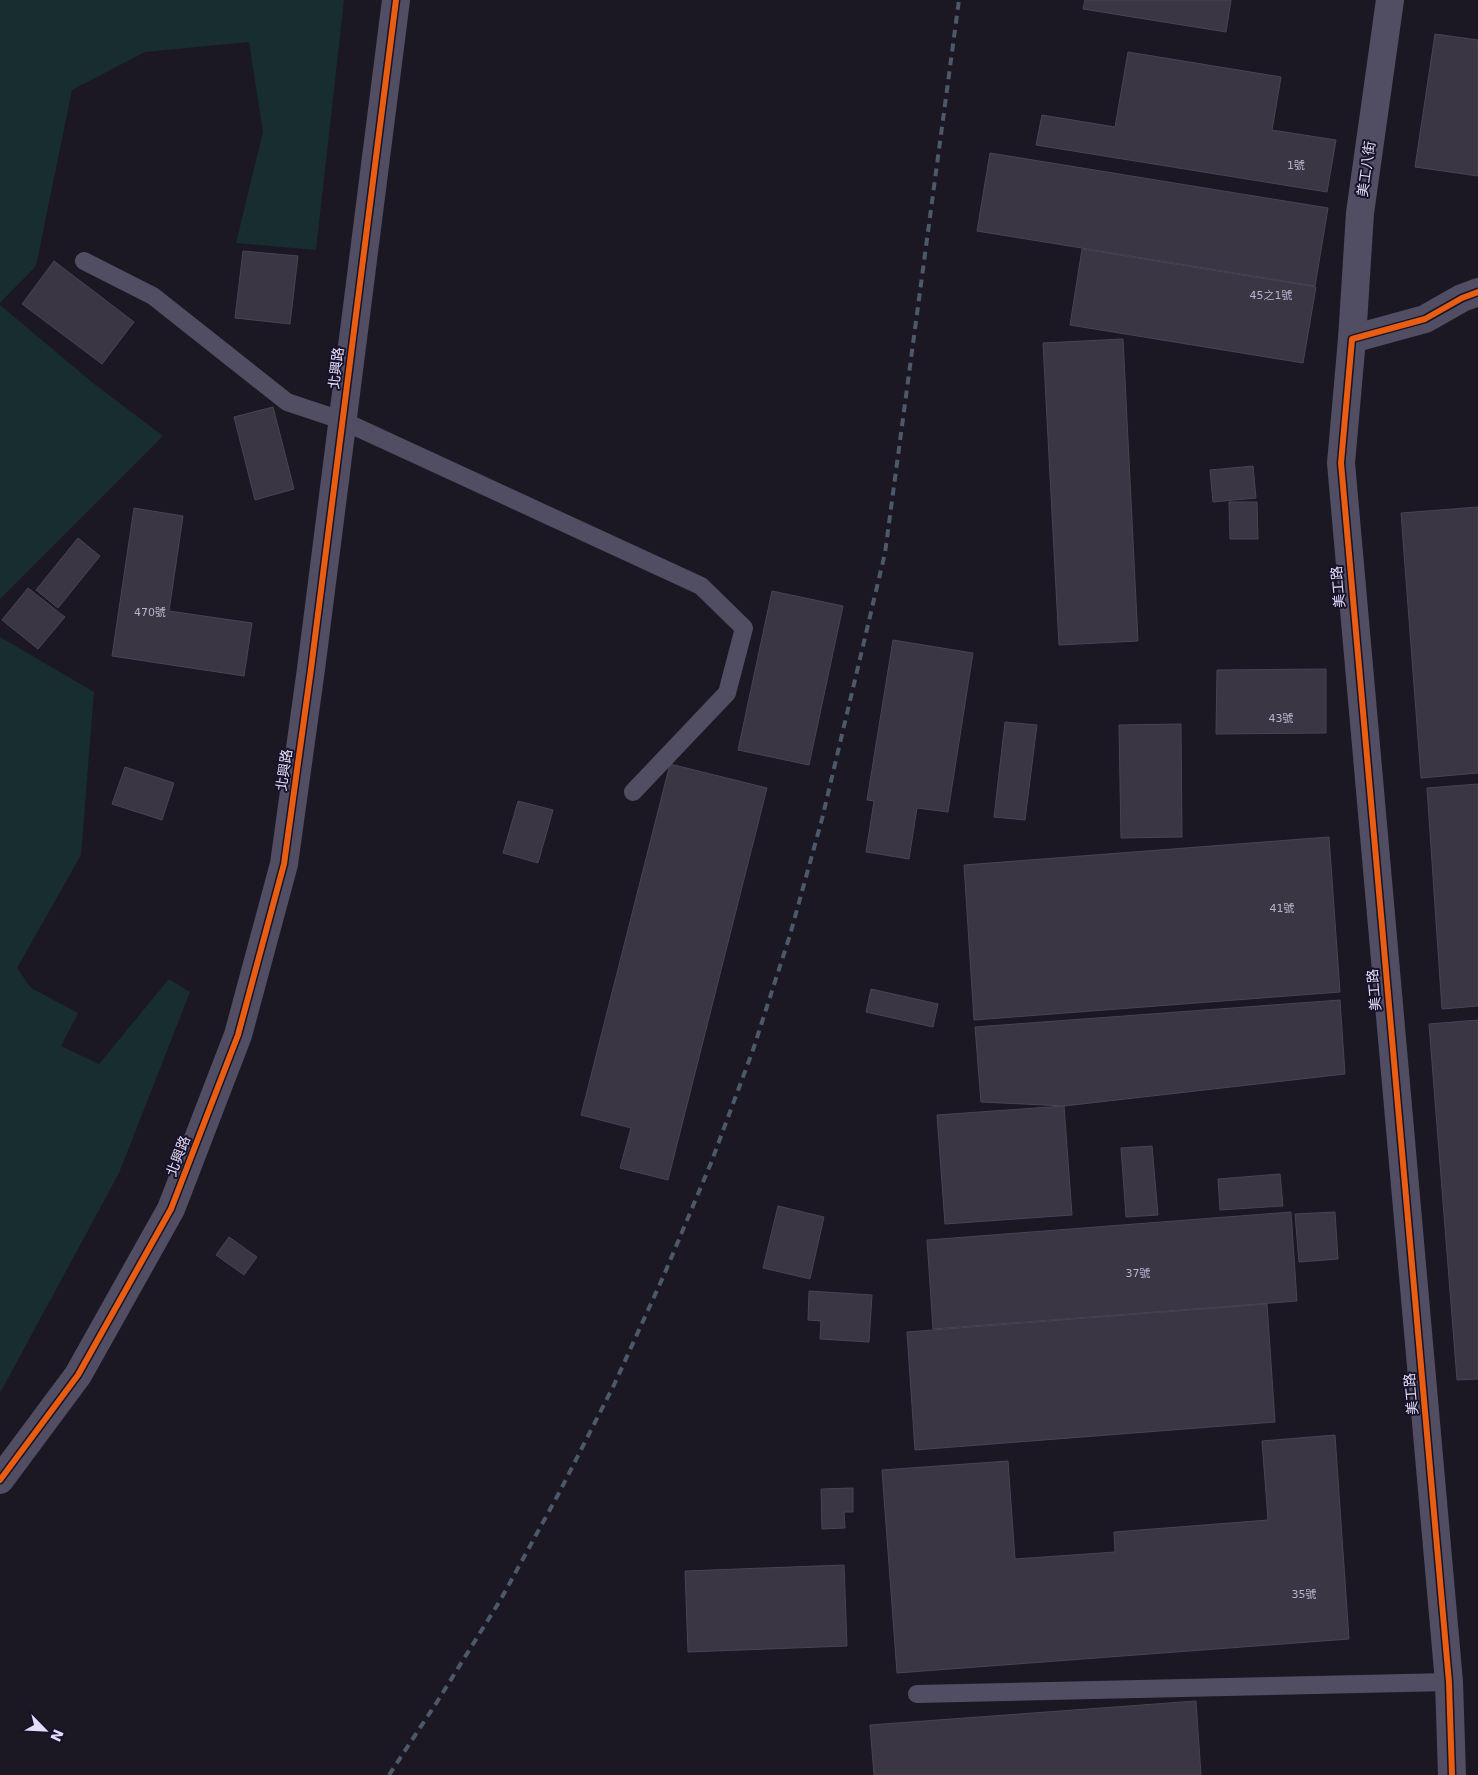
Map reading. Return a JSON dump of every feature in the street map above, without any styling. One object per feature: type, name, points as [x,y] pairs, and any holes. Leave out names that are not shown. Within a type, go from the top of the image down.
[{"type":"street","name":"北興路","points":[[0,1480],[78,1375],[171,1208],[238,1035],[284,864],[311,669],[396,0]]},
{"type":"street","name":"美工八街","points":[[1352,339],[1360,213],[1390,0]]},
{"type":"street","points":[[1352,339],[1425,319],[1462,298],[1478,292]]},
{"type":"street","name":"美工路","points":[[1352,339],[1341,463],[1449,1682],[1452,1775]]},
{"type":"lane","points":[[84,261],[153,296],[287,402],[342,420],[701,586],[744,628],[727,693],[633,792]]},
{"type":"lane","points":[[917,1694],[1449,1682]]},
{"type":"green space","points":[[0,0],[344,0],[316,250],[236,243],[263,132],[249,42],[145,52],[72,90],[36,266],[0,303]]},
{"type":"green space","points":[[0,305],[93,383],[163,436],[0,599]]},
{"type":"green space","points":[[0,637],[94,692],[81,855],[17,968],[31,988],[78,1013],[61,1046],[99,1064],[169,979],[190,992],[119,1173],[0,1393]]},
{"type":"building","points":[[1085,0],[1231,0],[1226,32],[1083,9]]},
{"type":"building","points":[[1435,34],[1478,40],[1478,176],[1415,167]]},
{"type":"building","points":[[1128,52],[1281,77],[1272,130],[1336,140],[1327,192],[1036,145],[1042,115],[1115,127]]},
{"type":"building","points":[[990,153],[1328,208],[1315,286],[977,231]]},
{"type":"building","points":[[1082,249],[1316,287],[1303,363],[1070,325]]},
{"type":"building","points":[[243,251],[298,256],[290,324],[235,318]]},
{"type":"building","points":[[54,261],[134,322],[102,364],[22,304]]},
{"type":"building","points":[[1123,339],[1138,641],[1059,645],[1043,343]]},
{"type":"building","points":[[273,407],[294,489],[255,500],[234,417]]},
{"type":"building","points":[[1253,466],[1256,498],[1213,502],[1210,470]]},
{"type":"building","points":[[1229,502],[1257,502],[1258,539],[1230,539]]},
{"type":"building","points":[[1478,507],[1478,773],[1421,778],[1401,513]]},
{"type":"building","points":[[134,508],[183,516],[169,611],[252,623],[244,676],[112,656]]},
{"type":"building","points":[[78,538],[100,556],[58,608],[36,590]]},
{"type":"building","points":[[28,588],[65,617],[38,649],[2,620]]},
{"type":"building","points":[[772,591],[843,606],[809,765],[738,750]]},
{"type":"building","points":[[893,640],[973,653],[948,812],[917,808],[909,859],[866,852],[874,801],[867,800]]},
{"type":"building","points":[[1326,669],[1326,733],[1216,734],[1217,670]]},
{"type":"building","points":[[1005,722],[1037,725],[1025,820],[994,817]]},
{"type":"building","points":[[1181,724],[1182,837],[1121,838],[1119,725]]},
{"type":"building","points":[[670,764],[767,788],[668,1180],[620,1168],[631,1128],[581,1115]]},
{"type":"building","points":[[125,767],[174,783],[162,820],[112,804]]},
{"type":"building","points":[[1478,784],[1478,1006],[1442,1009],[1427,788]]},
{"type":"building","points":[[518,801],[553,810],[538,863],[503,853]]},
{"type":"building","points":[[1329,837],[1340,992],[974,1020],[964,865]]},
{"type":"building","points":[[871,989],[938,1004],[933,1027],[866,1012]]},
{"type":"building","points":[[1340,1000],[1345,1074],[1064,1106],[981,1102],[975,1027]]},
{"type":"building","points":[[1478,1020],[1478,1379],[1457,1380],[1429,1024]]},
{"type":"building","points":[[1064,1106],[1072,1215],[945,1224],[937,1115]]},
{"type":"building","points":[[1152,1146],[1158,1215],[1126,1217],[1121,1148]]},
{"type":"building","points":[[1280,1174],[1283,1206],[1220,1210],[1218,1179]]},
{"type":"building","points":[[778,1206],[824,1217],[810,1279],[763,1268]]},
{"type":"building","points":[[1291,1212],[1297,1301],[933,1329],[927,1240]]},
{"type":"building","points":[[1335,1212],[1338,1259],[1299,1262],[1295,1214]]},
{"type":"building","points":[[229,1237],[257,1257],[244,1275],[216,1255]]},
{"type":"building","points":[[809,1291],[872,1295],[869,1342],[820,1339],[821,1321],[808,1320]]},
{"type":"building","points":[[1267,1304],[1275,1422],[915,1450],[907,1332]]},
{"type":"building","points":[[1335,1435],[1349,1639],[897,1673],[882,1470],[1008,1461],[1015,1559],[1115,1552],[1114,1532],[1268,1520],[1262,1441]]},
{"type":"building","points":[[853,1488],[853,1512],[844,1512],[845,1528],[822,1529],[821,1489]]},
{"type":"building","points":[[844,1565],[847,1646],[688,1652],[685,1571]]},
{"type":"building","points":[[1196,1701],[1201,1775],[874,1775],[870,1725]]},
{"type":"railway","points":[[389,1775],[501,1599],[559,1493],[614,1385],[664,1275],[711,1163],[753,1050],[790,935],[822,819],[885,553],[959,0]]},
{"type":"cycle path","points":[[0,1480],[78,1375],[171,1209],[238,1035],[284,864],[311,669],[396,0]]},
{"type":"cycle path","points":[[1452,1775],[1449,1682],[1341,463],[1352,339],[1425,319],[1462,298],[1478,292]]}]
